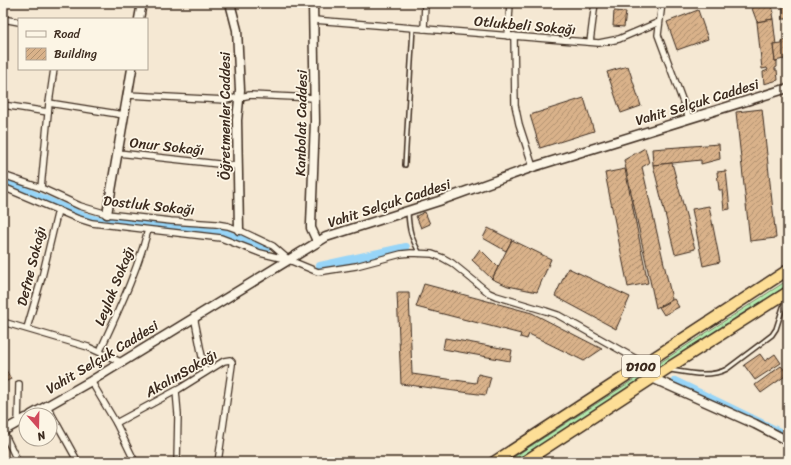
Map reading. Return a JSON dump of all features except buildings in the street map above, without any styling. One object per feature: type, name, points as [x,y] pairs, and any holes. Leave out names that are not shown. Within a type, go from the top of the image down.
[{"type":"highway","name":"D100","points":[[494,462],[788,270]]},
{"type":"highway","name":"D100","points":[[524,462],[652,378],[788,293]]},
{"type":"street","points":[[139,18],[142,3]]},
{"type":"street","name":"Öğretmenler Caddesi","points":[[230,3],[237,30],[240,90],[236,120],[239,230]]},
{"type":"street","name":"Kanbolat Caddesi","points":[[313,3],[315,98],[310,224],[317,241]]},
{"type":"street","points":[[424,29],[426,3]]},
{"type":"street","points":[[510,3],[515,105],[519,124],[533,167]]},
{"type":"street","points":[[590,42],[595,3]]},
{"type":"street","points":[[662,3],[658,35],[689,118]]},
{"type":"street","points":[[3,19],[18,22]]},
{"type":"street","name":"Otlukbeli Sokağı","points":[[314,20],[605,43],[659,22]]},
{"type":"street","points":[[41,188],[48,112],[54,70]]},
{"type":"street","points":[[107,214],[132,70]]},
{"type":"street","name":"Vahit Selçuk Caddesi","points":[[47,406],[91,381],[194,316],[326,237],[533,167],[788,88]]},
{"type":"street","points":[[127,95],[226,100],[258,95],[315,98]]},
{"type":"street","points":[[49,103],[124,115]]},
{"type":"street","points":[[3,105],[48,112]]},
{"type":"street","name":"Onur Sokağı","points":[[118,153],[237,166]]},
{"type":"street","name":"Dostluk Sokağı","points":[[3,175],[41,188],[80,206],[107,214],[155,220],[216,224],[239,230],[273,246],[289,260]]},
{"type":"street","name":"Dostluk Sokağı","points":[[3,187],[92,224],[221,238],[260,253],[289,260],[318,272],[356,266],[401,254],[432,254],[452,263],[489,293],[558,315],[645,364]]},
{"type":"street","name":"Defne Sokağı","points":[[27,328],[42,277],[58,210]]},
{"type":"street","name":"Leylak Sokağı","points":[[100,351],[138,264],[148,230]]},
{"type":"street","points":[[194,316],[205,372]]},
{"type":"street","points":[[3,322],[100,351],[121,362]]},
{"type":"street","name":"AkalınSokağı","points":[[116,423],[176,391],[205,372],[227,360],[230,360],[232,362],[218,462]]},
{"type":"street","points":[[652,378],[755,424],[788,441]]},
{"type":"street","points":[[91,381],[116,423],[135,462]]},
{"type":"street","points":[[18,407],[19,384]]},
{"type":"street","points":[[176,391],[178,414],[177,462]]},
{"type":"street","points":[[47,406],[78,462]]},
{"type":"street","points":[[18,423],[3,431],[18,462]]},
{"type":"lane","points":[[405,165],[413,28]]},
{"type":"lane","points":[[408,210],[409,229],[420,254]]},
{"type":"lane","points":[[665,370],[704,374],[720,373],[727,369],[772,335],[776,329],[788,293]]},
{"type":"green space","points":[[788,280],[788,285],[514,462],[506,462]]},
{"type":"waterway","points":[[3,181],[78,214],[97,220],[224,233],[266,249]]},
{"type":"waterway","points":[[320,266],[406,247]]},
{"type":"waterway","points":[[675,381],[788,436]]}]
